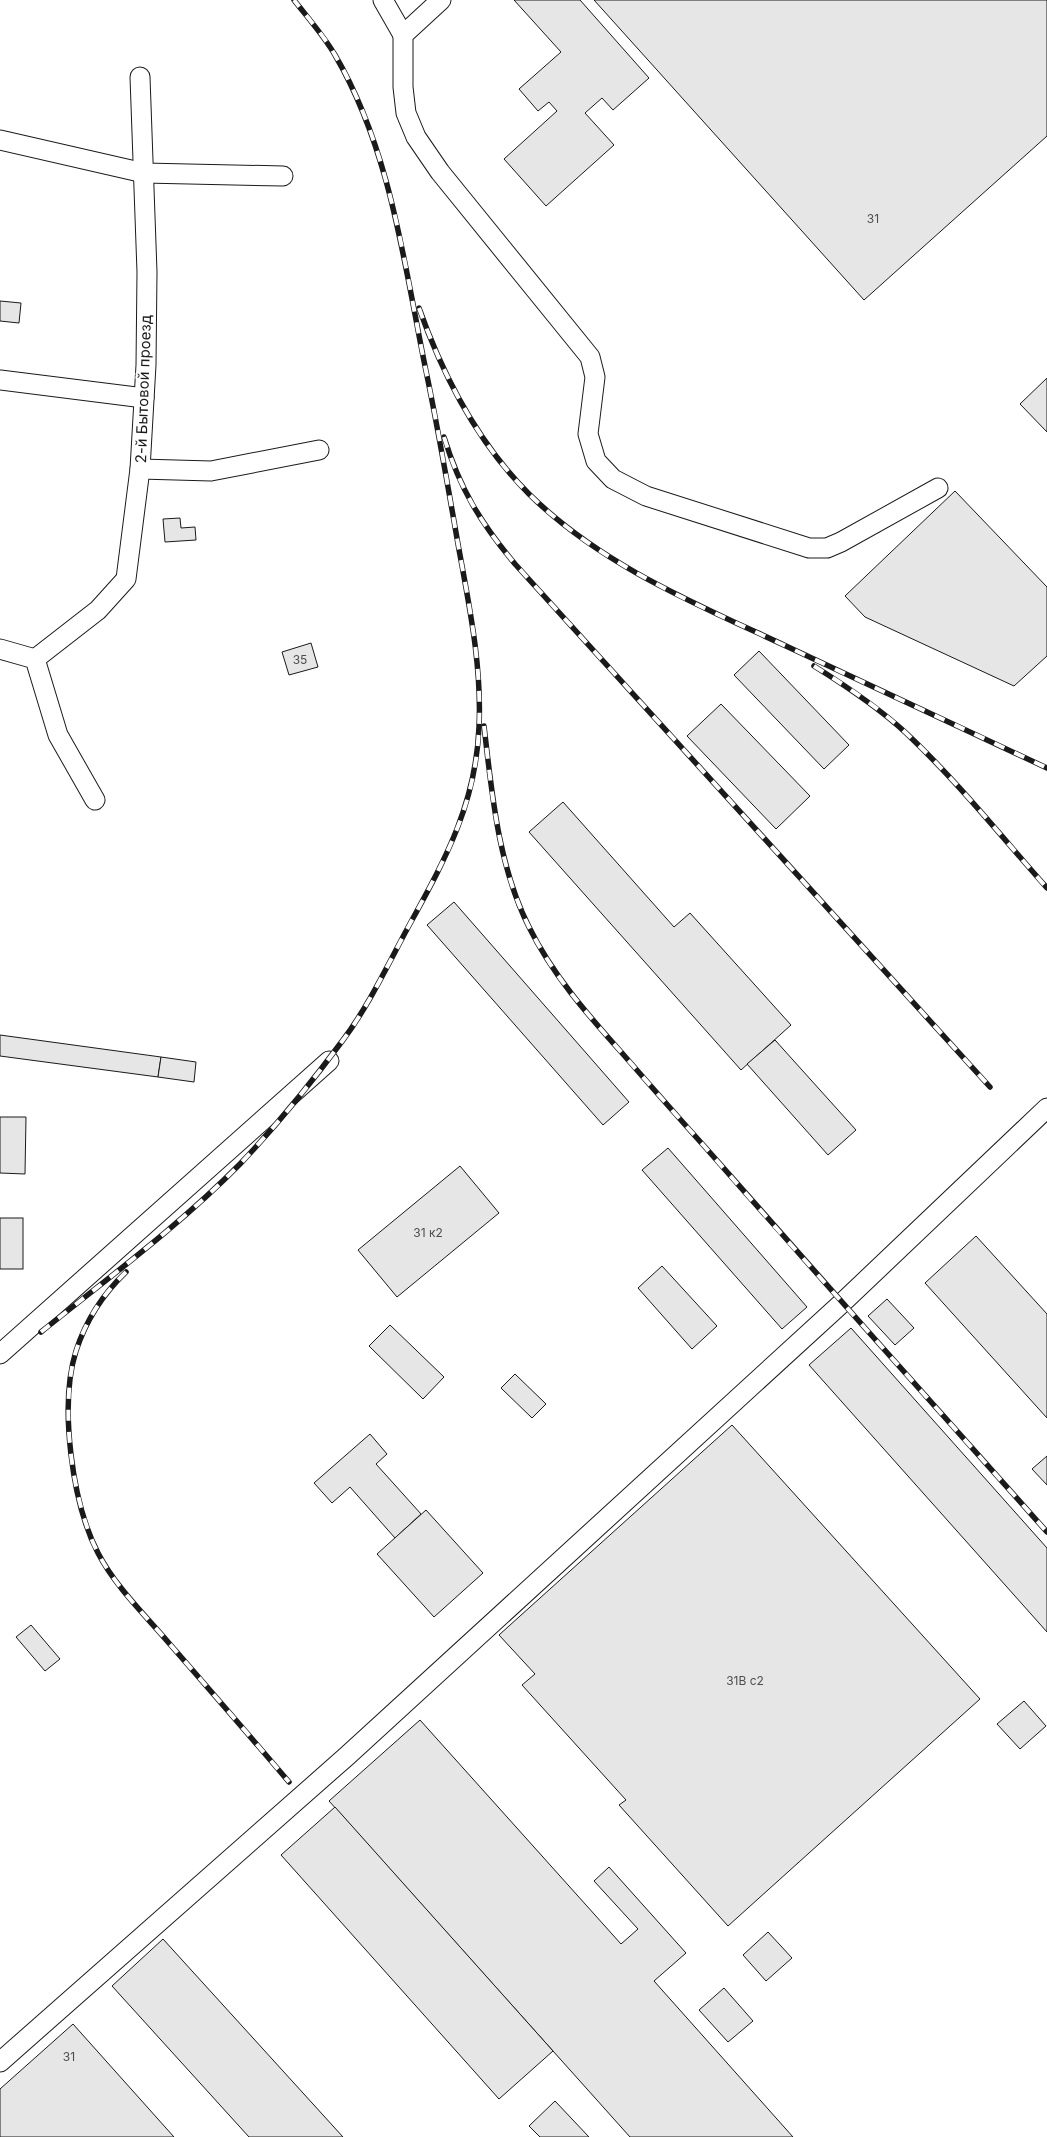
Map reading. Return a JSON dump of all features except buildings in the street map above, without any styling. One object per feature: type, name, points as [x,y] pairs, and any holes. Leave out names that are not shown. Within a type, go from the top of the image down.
[{"type":"street","points":[[384,0],[403,35],[403,86],[406,113],[416,138],[440,172],[590,357],[595,377],[588,434],[596,461],[613,479],[646,496],[809,548],[827,548],[841,542],[938,488]]},
{"type":"street","points":[[403,35],[441,0]]},
{"type":"street","name":"2-й Бытовой проезд","points":[[35,659],[98,610],[126,579],[140,469],[148,272],[140,76]]},
{"type":"street","points":[[0,140],[144,173],[283,176]]},
{"type":"street","points":[[0,380],[144,398]]},
{"type":"street","points":[[140,469],[211,470],[319,450]]},
{"type":"street","points":[[0,649],[35,659],[58,735],[95,800]]},
{"type":"street","points":[[0,1354],[329,1061]]},
{"type":"street","points":[[0,2062],[347,1756],[842,1303],[1047,1108]]},
{"type":"railway","points":[[41,1332],[143,1251],[217,1187],[267,1134],[319,1072],[362,1012],[448,851],[466,804],[477,754],[479,681],[474,635],[439,436],[393,209],[383,169],[370,130],[354,92],[331,48],[294,0]]},
{"type":"railway","points":[[419,308],[439,359],[478,431],[529,494],[587,542],[651,581],[718,615],[1047,768]]},
{"type":"railway","points":[[444,437],[457,473],[472,504],[491,534],[515,564],[990,1087]]},
{"type":"railway","points":[[814,666],[884,714],[925,751],[961,789],[1047,888]]},
{"type":"railway","points":[[484,726],[498,829],[510,879],[529,927],[559,977],[609,1038],[1047,1532]]},
{"type":"railway","points":[[126,1272],[110,1289],[90,1318],[76,1351],[71,1373],[69,1398],[71,1454],[81,1508],[98,1553],[121,1588],[289,1782]]}]
